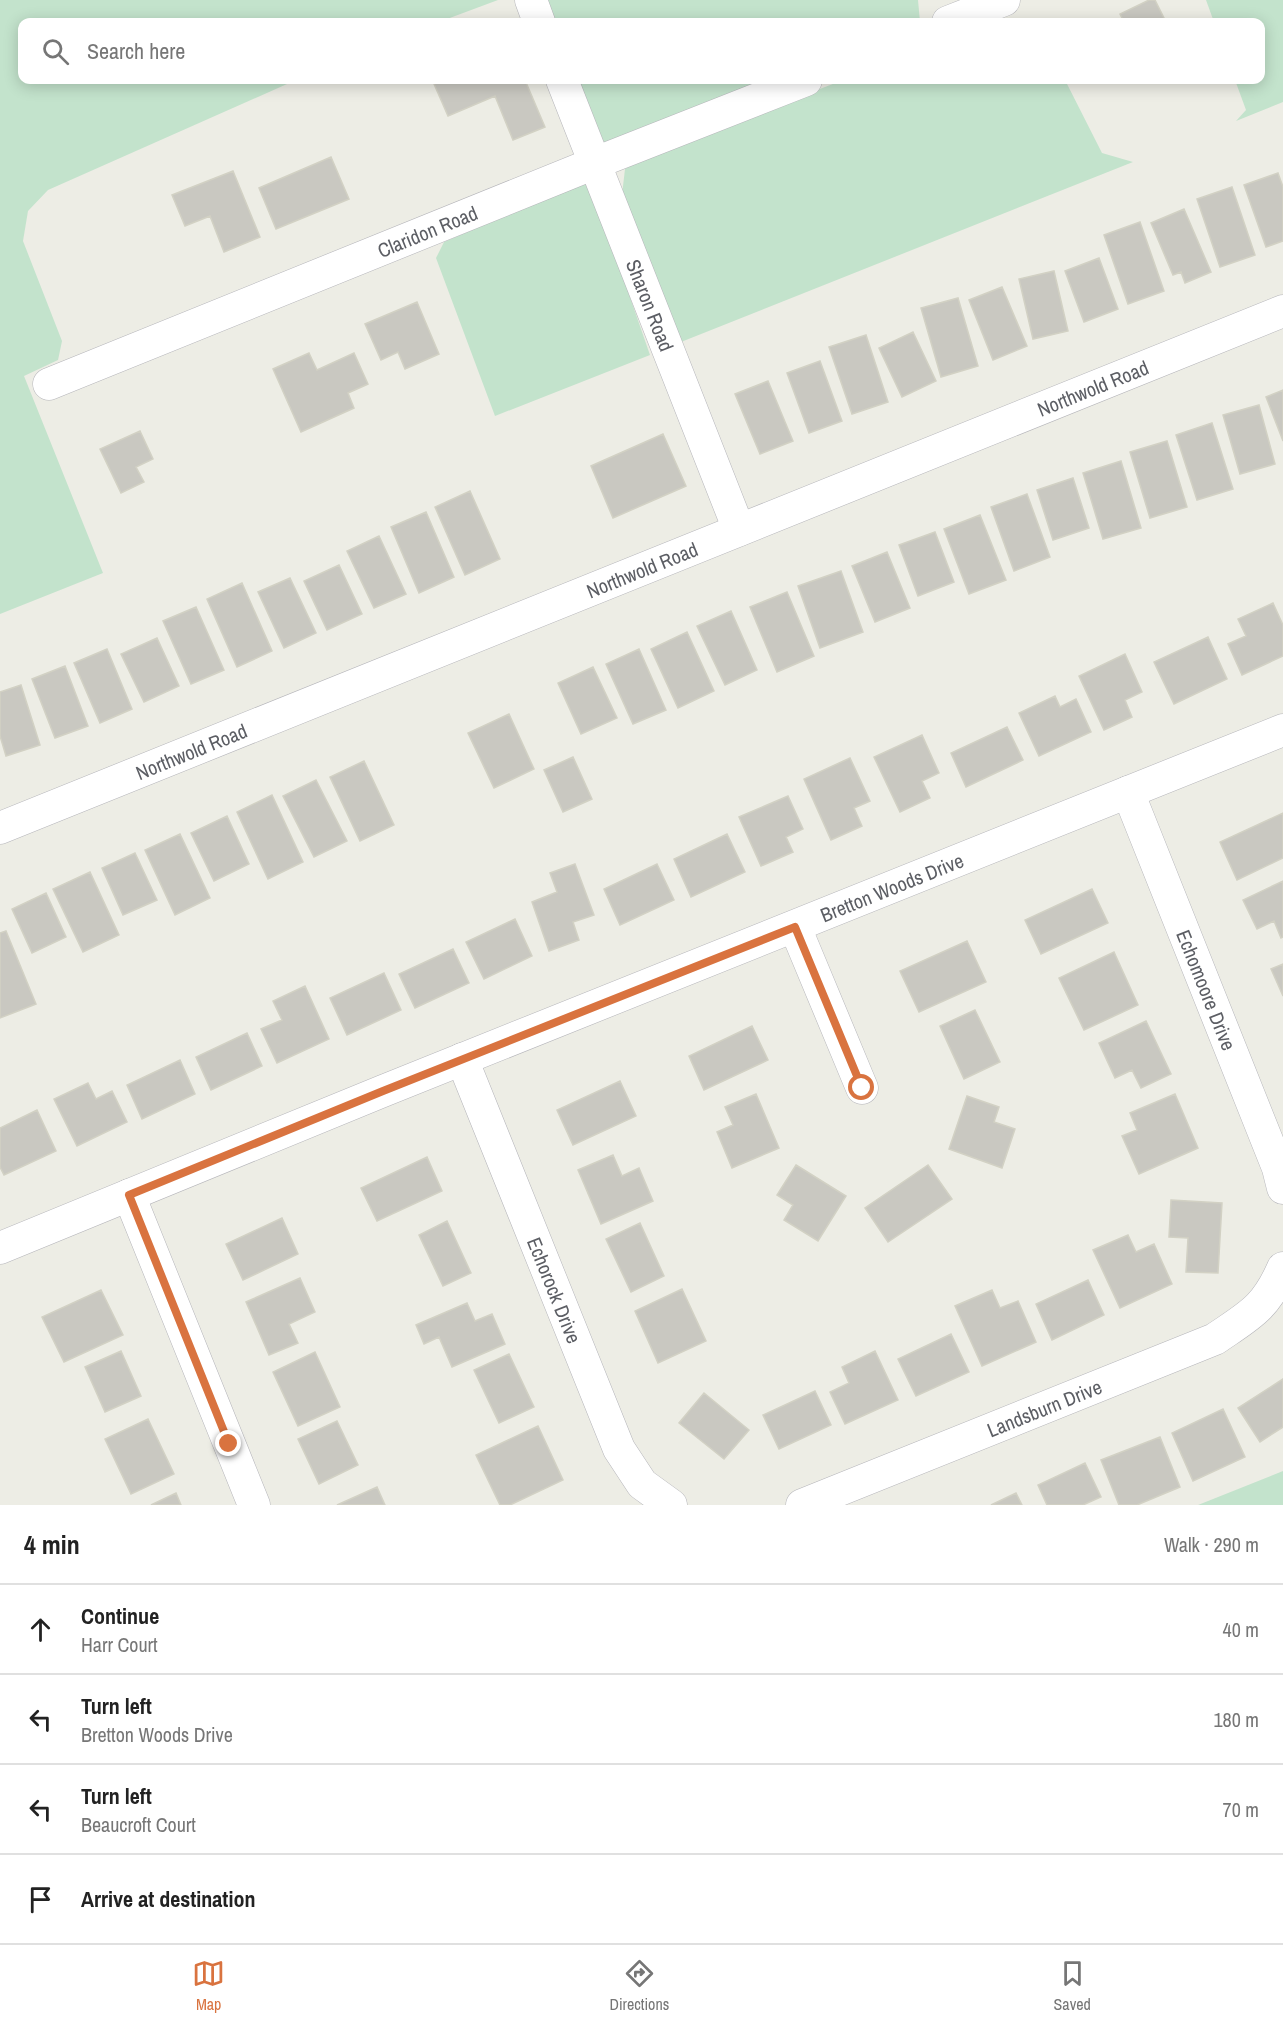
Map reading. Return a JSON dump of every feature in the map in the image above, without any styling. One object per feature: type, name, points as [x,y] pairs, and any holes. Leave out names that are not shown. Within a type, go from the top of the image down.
[{"type":"street","points":[[531,0],[538,18]]},
{"type":"street","points":[[958,18],[1004,0]]},
{"type":"street","name":"Sharon Road","points":[[564,84],[739,530]]},
{"type":"street","name":"Claridon Road","points":[[49,384],[796,84]]},
{"type":"street","name":"Northwold Road","points":[[0,828],[1283,311]]},
{"type":"street","name":"Bretton Woods Drive","points":[[0,1248],[462,1059],[1283,730]]},
{"type":"street","name":"Echomoore Drive","points":[[1128,792],[1278,1168],[1283,1188]]},
{"type":"street","points":[[795,927],[862,1088]]},
{"type":"street","name":"Echorock Drive","points":[[462,1059],[619,1449],[642,1484],[671,1505]]},
{"type":"street","points":[[129,1195],[254,1505]]},
{"type":"street","name":"Landsburn Drive","points":[[802,1505],[1215,1339],[1257,1310],[1278,1278]]},
{"type":"green space","points":[[0,0],[498,0],[450,18],[18,18],[18,84],[287,84],[48,190],[28,211],[23,241],[62,341],[58,360],[24,376],[103,573],[0,614]]},
{"type":"green space","points":[[542,0],[918,0],[920,18],[549,18]]},
{"type":"green space","points":[[1206,0],[1283,0],[1283,102],[1236,121],[1246,110],[1236,84],[1265,84],[1265,18],[1213,18]]},
{"type":"green space","points":[[574,84],[782,84],[602,144]]},
{"type":"green space","points":[[833,84],[1067,84],[1102,153],[1133,162],[681,342],[622,195],[625,169],[652,154]]},
{"type":"green space","points":[[587,181],[597,202],[650,355],[495,416],[436,258],[444,242]]},
{"type":"green space","points":[[1283,1471],[1283,1505],[1198,1505]]},
{"type":"building","points":[[1149,0],[1155,0],[1164,18],[1122,18],[1120,14]]},
{"type":"building","points":[[434,84],[527,84],[545,127],[513,140],[495,96],[448,116]]},
{"type":"building","points":[[331,157],[349,199],[276,229],[259,188]]},
{"type":"building","points":[[233,171],[260,237],[224,252],[210,216],[185,226],[172,195]]},
{"type":"building","points":[[1278,173],[1283,187],[1283,241],[1266,247],[1244,185]]},
{"type":"building","points":[[1232,187],[1255,255],[1220,267],[1197,199]]},
{"type":"building","points":[[1184,209],[1211,272],[1185,283],[1181,272],[1173,275],[1151,223]]},
{"type":"building","points":[[1140,222],[1164,291],[1128,304],[1104,235]]},
{"type":"building","points":[[1099,258],[1118,309],[1084,322],[1065,271]]},
{"type":"building","points":[[1054,271],[1068,331],[1033,339],[1019,279]]},
{"type":"building","points":[[1002,287],[1027,346],[993,360],[969,300]]},
{"type":"building","points":[[958,298],[978,366],[941,377],[921,308]]},
{"type":"building","points":[[417,302],[439,354],[405,369],[398,352],[381,360],[365,324]]},
{"type":"building","points":[[913,332],[936,381],[902,397],[879,348]]},
{"type":"building","points":[[866,335],[888,402],[852,414],[829,347]]},
{"type":"building","points":[[309,353],[317,370],[354,353],[368,384],[348,393],[354,408],[301,432],[273,369]]},
{"type":"building","points":[[820,361],[842,421],[809,433],[787,373]]},
{"type":"building","points":[[768,381],[793,441],[760,454],[735,394]]},
{"type":"building","points":[[1283,390],[1283,441],[1266,397]]},
{"type":"building","points":[[1259,405],[1275,464],[1240,474],[1223,415]]},
{"type":"building","points":[[1212,423],[1233,489],[1197,500],[1176,435]]},
{"type":"building","points":[[140,431],[153,459],[136,467],[144,482],[121,493],[100,449]]},
{"type":"building","points":[[663,434],[686,486],[613,518],[591,466]]},
{"type":"building","points":[[1167,441],[1187,507],[1150,518],[1130,452]]},
{"type":"building","points":[[1121,461],[1141,528],[1103,539],[1083,473]]},
{"type":"building","points":[[1073,478],[1089,528],[1053,540],[1037,490]]},
{"type":"building","points":[[470,491],[500,559],[465,575],[435,507]]},
{"type":"building","points":[[1027,494],[1050,557],[1014,571],[991,507]]},
{"type":"building","points":[[426,512],[454,577],[419,593],[391,527]]},
{"type":"building","points":[[980,515],[1006,580],[969,594],[944,529]]},
{"type":"building","points":[[935,532],[954,582],[918,596],[899,545]]},
{"type":"building","points":[[379,536],[406,594],[374,608],[347,551]]},
{"type":"building","points":[[887,552],[910,608],[875,622],[852,566]]},
{"type":"building","points":[[339,565],[362,614],[327,630],[304,581]]},
{"type":"building","points":[[841,571],[863,632],[820,648],[798,586]]},
{"type":"building","points":[[290,578],[316,633],[284,648],[258,592]]},
{"type":"building","points":[[242,583],[272,651],[237,667],[207,599]]},
{"type":"building","points":[[787,592],[814,656],[777,672],[750,607]]},
{"type":"building","points":[[1273,603],[1283,625],[1283,656],[1242,675],[1228,644],[1246,636],[1238,619]]},
{"type":"building","points":[[196,607],[224,670],[191,684],[163,621]]},
{"type":"building","points":[[731,611],[757,670],[725,685],[697,626]]},
{"type":"building","points":[[687,632],[714,691],[678,708],[651,649]]},
{"type":"building","points":[[1208,637],[1227,679],[1174,704],[1154,662]]},
{"type":"building","points":[[157,638],[179,686],[144,702],[121,654]]},
{"type":"building","points":[[107,649],[132,709],[100,723],[74,663]]},
{"type":"building","points":[[639,649],[666,710],[633,724],[606,664]]},
{"type":"building","points":[[1125,654],[1142,692],[1125,700],[1132,717],[1104,730],[1079,676]]},
{"type":"building","points":[[65,666],[88,726],[55,738],[32,679]]},
{"type":"building","points":[[593,667],[617,718],[581,734],[558,683]]},
{"type":"building","points":[[21,685],[40,745],[6,756],[0,736],[0,692]]},
{"type":"building","points":[[1055,696],[1060,707],[1076,699],[1091,732],[1039,756],[1019,713]]},
{"type":"building","points":[[509,714],[534,769],[494,788],[468,733]]},
{"type":"building","points":[[1007,727],[1023,760],[966,787],[951,753]]},
{"type":"building","points":[[922,735],[939,773],[922,781],[930,798],[900,812],[874,757]]},
{"type":"building","points":[[573,757],[592,799],[563,812],[544,770]]},
{"type":"building","points":[[850,758],[870,801],[854,808],[862,826],[831,840],[804,779]]},
{"type":"building","points":[[364,761],[394,825],[360,841],[330,777]]},
{"type":"building","points":[[316,780],[347,841],[314,857],[283,796]]},
{"type":"building","points":[[272,795],[303,862],[268,879],[237,812]]},
{"type":"building","points":[[788,796],[803,829],[786,837],[793,852],[761,866],[739,817]]},
{"type":"building","points":[[1283,813],[1283,858],[1237,880],[1220,842]]},
{"type":"building","points":[[227,816],[249,864],[214,881],[191,833]]},
{"type":"building","points":[[180,834],[210,898],[175,915],[145,850]]},
{"type":"building","points":[[727,834],[745,872],[691,897],[674,859]]},
{"type":"building","points":[[135,853],[157,900],[123,915],[102,868]]},
{"type":"building","points":[[575,864],[594,915],[573,922],[579,940],[549,951],[532,902],[557,892],[550,873]]},
{"type":"building","points":[[657,864],[674,900],[620,925],[604,889]]},
{"type":"building","points":[[90,872],[119,935],[83,952],[53,889]]},
{"type":"building","points":[[1283,881],[1283,937],[1281,938],[1274,921],[1257,929],[1243,900]]},
{"type":"building","points":[[1092,889],[1108,923],[1041,954],[1025,920]]},
{"type":"building","points":[[46,893],[66,937],[32,953],[12,909]]},
{"type":"building","points":[[515,919],[532,956],[484,979],[466,942]]},
{"type":"building","points":[[6,931],[36,1004],[0,1018],[0,933]]},
{"type":"building","points":[[967,941],[986,982],[919,1012],[900,971]]},
{"type":"building","points":[[453,949],[469,983],[415,1008],[399,974]]},
{"type":"building","points":[[1114,952],[1138,1005],[1084,1030],[1059,978]]},
{"type":"building","points":[[1283,964],[1283,996],[1271,969]]},
{"type":"building","points":[[384,973],[401,1010],[347,1035],[330,998]]},
{"type":"building","points":[[305,986],[329,1039],[277,1063],[261,1029],[282,1020],[273,1001]]},
{"type":"building","points":[[975,1010],[1000,1062],[964,1079],[940,1026]]},
{"type":"building","points":[[1146,1021],[1171,1074],[1141,1088],[1132,1070],[1115,1078],[1099,1043]]},
{"type":"building","points":[[752,1026],[768,1060],[704,1090],[689,1056]]},
{"type":"building","points":[[247,1033],[262,1066],[211,1090],[196,1057]]},
{"type":"building","points":[[180,1060],[195,1094],[142,1119],[127,1085]]},
{"type":"building","points":[[620,1081],[636,1116],[573,1145],[557,1110]]},
{"type":"building","points":[[88,1083],[96,1099],[112,1091],[127,1122],[77,1146],[54,1099]]},
{"type":"building","points":[[756,1094],[779,1148],[732,1168],[717,1132],[733,1125],[725,1107]]},
{"type":"building","points":[[1175,1094],[1198,1148],[1139,1174],[1122,1136],[1137,1130],[1130,1113]]},
{"type":"building","points":[[967,1096],[999,1107],[994,1122],[1015,1129],[1002,1168],[949,1149]]},
{"type":"building","points":[[37,1110],[56,1151],[4,1175],[0,1167],[0,1128]]},
{"type":"building","points":[[613,1155],[622,1176],[639,1168],[653,1201],[601,1224],[578,1170]]},
{"type":"building","points":[[427,1157],[442,1191],[377,1221],[361,1188]]},
{"type":"building","points":[[796,1165],[846,1196],[818,1241],[784,1220],[793,1205],[777,1195]]},
{"type":"building","points":[[928,1165],[952,1199],[888,1242],[865,1208]]},
{"type":"building","points":[[1171,1200],[1222,1203],[1218,1273],[1186,1272],[1188,1238],[1169,1237]]},
{"type":"building","points":[[282,1218],[298,1254],[243,1280],[226,1244]]},
{"type":"building","points":[[447,1221],[471,1273],[443,1286],[419,1235]]},
{"type":"building","points":[[640,1223],[664,1276],[631,1292],[606,1239]]},
{"type":"building","points":[[1128,1235],[1136,1252],[1154,1244],[1172,1284],[1120,1308],[1093,1250]]},
{"type":"building","points":[[300,1278],[315,1312],[289,1324],[298,1343],[269,1355],[246,1302]]},
{"type":"building","points":[[1088,1280],[1104,1315],[1052,1340],[1036,1304]]},
{"type":"building","points":[[682,1289],[706,1341],[658,1363],[635,1311]]},
{"type":"building","points":[[101,1290],[123,1335],[64,1362],[42,1317]]},
{"type":"building","points":[[992,1290],[1000,1308],[1018,1301],[1036,1342],[982,1366],[955,1306]]},
{"type":"building","points":[[467,1303],[475,1321],[492,1314],[505,1344],[452,1367],[439,1337],[424,1344],[416,1325]]},
{"type":"building","points":[[951,1334],[969,1372],[916,1396],[898,1359]]},
{"type":"building","points":[[121,1351],[141,1396],[105,1412],[85,1367]]},
{"type":"building","points":[[875,1351],[898,1400],[845,1424],[830,1392],[849,1383],[842,1367]]},
{"type":"building","points":[[315,1352],[340,1407],[298,1426],[273,1372]]},
{"type":"building","points":[[509,1354],[534,1407],[499,1423],[474,1370]]},
{"type":"building","points":[[1283,1379],[1283,1427],[1260,1442],[1238,1408]]},
{"type":"building","points":[[815,1391],[831,1425],[779,1449],[763,1415]]},
{"type":"building","points":[[704,1393],[749,1430],[724,1459],[679,1423]]},
{"type":"building","points":[[1223,1409],[1245,1457],[1193,1481],[1172,1433]]},
{"type":"building","points":[[148,1419],[174,1474],[131,1494],[105,1439]]},
{"type":"building","points":[[337,1421],[358,1465],[319,1484],[298,1439]]},
{"type":"building","points":[[538,1426],[563,1480],[510,1505],[500,1505],[476,1455]]},
{"type":"building","points":[[1160,1437],[1180,1487],[1137,1505],[1119,1505],[1101,1460]]},
{"type":"building","points":[[1085,1463],[1101,1497],[1083,1505],[1047,1505],[1038,1485]]},
{"type":"building","points":[[377,1487],[385,1505],[337,1505]]},
{"type":"building","points":[[176,1493],[181,1505],[151,1505]]},
{"type":"building","points":[[1016,1493],[1022,1505],[991,1505]]},
{"type":"route","points":[[229,1444],[129,1195],[795,927],[862,1088]]}]
